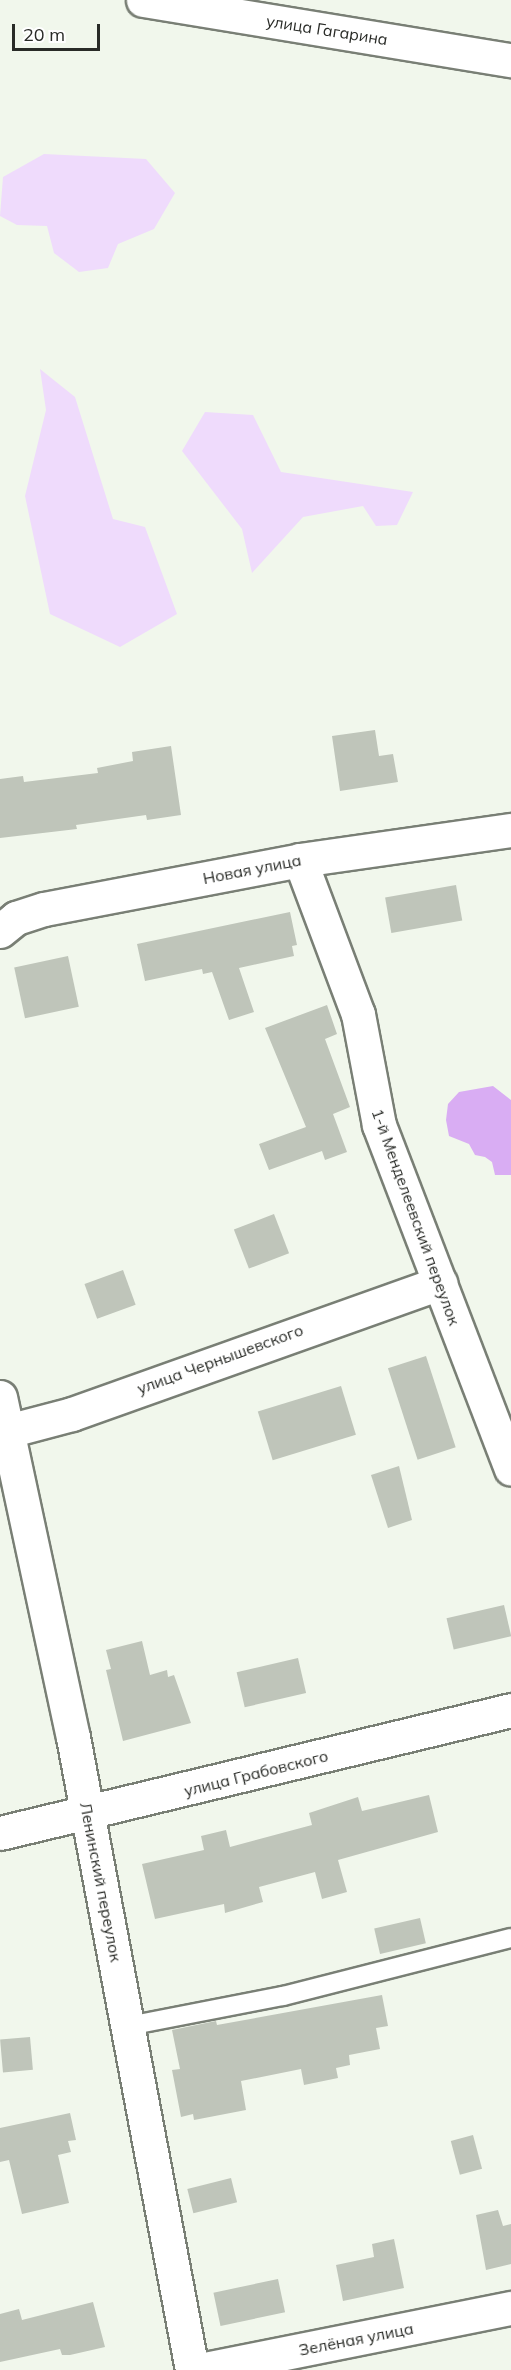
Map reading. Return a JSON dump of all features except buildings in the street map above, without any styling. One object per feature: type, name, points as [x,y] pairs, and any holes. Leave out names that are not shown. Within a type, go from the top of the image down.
[{"type":"street","name":"улица Гагарина","points":[[143,0],[511,60]]},
{"type":"street","name":"Новая улица","points":[[0,931],[16,918],[44,909],[300,860],[511,830]]},
{"type":"street","name":"1-й Менделеевский переулок","points":[[300,860],[358,1014],[379,1125],[511,1469]]},
{"type":"street","name":"улица Чернышевского","points":[[4,1432],[72,1414],[440,1283]]},
{"type":"street","name":"Ленинский переулок","points":[[0,1397],[4,1432],[88,1814],[192,2370]]},
{"type":"street","name":"улица Грабовского","points":[[0,1833],[88,1814],[511,1710]]},
{"type":"street","name":"Зелёная улица","points":[[200,2370],[511,2308]]},
{"type":"lane","points":[[128,2026],[283,1996],[511,1938]]},
{"type":"shaded area","points":[[44,154],[146,159],[175,193],[154,229],[118,244],[108,268],[79,272],[54,253],[47,226],[17,225],[0,216],[3,177]]},
{"type":"shaded area","points":[[40,369],[75,397],[113,519],[145,527],[177,614],[120,647],[50,614],[25,496],[46,410]]},
{"type":"shaded area","points":[[205,412],[253,415],[281,472],[413,492],[397,525],[376,526],[363,506],[303,517],[252,573],[242,529],[182,451]]},
{"type":"shaded area","points":[[493,1086],[511,1100],[511,1175],[495,1175],[492,1162],[485,1157],[475,1155],[469,1144],[449,1136],[446,1120],[448,1104],[459,1092]]}]
